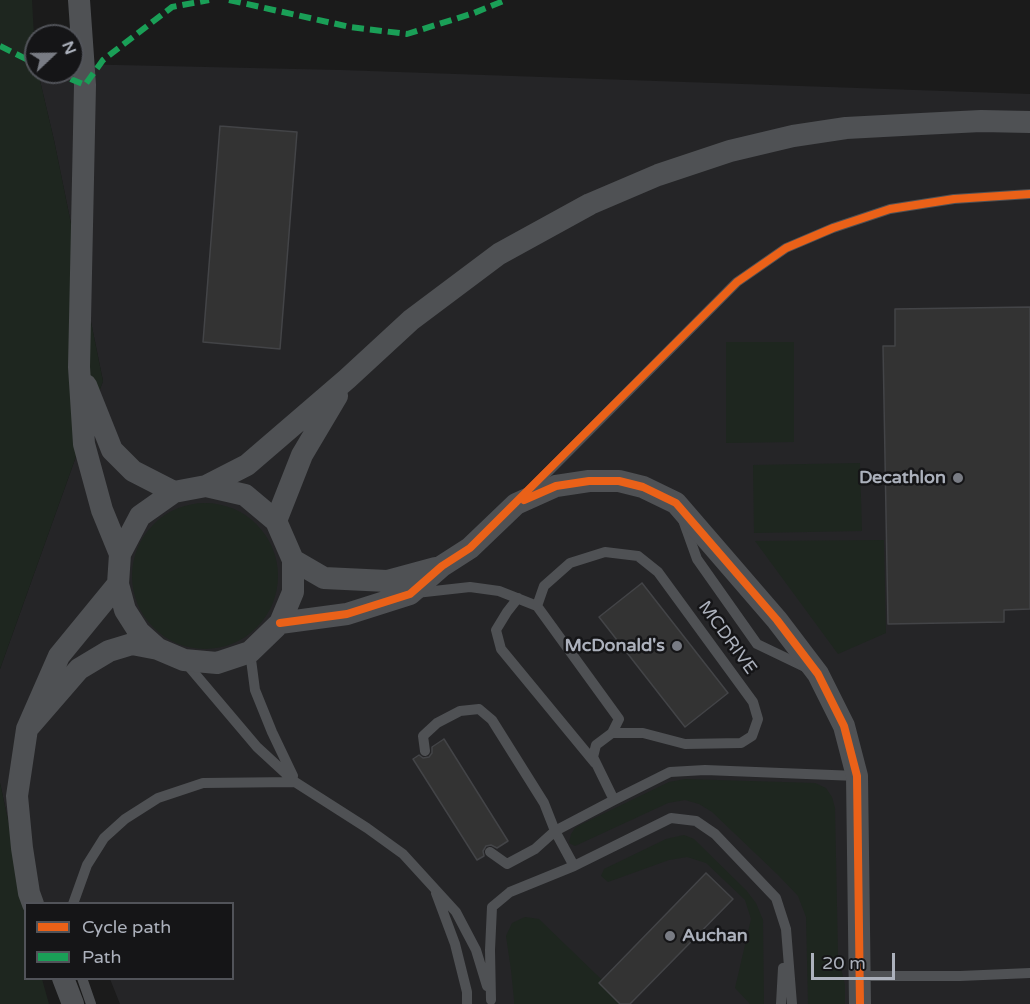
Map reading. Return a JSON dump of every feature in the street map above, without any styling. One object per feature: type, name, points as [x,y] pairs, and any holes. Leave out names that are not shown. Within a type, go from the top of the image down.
[{"type":"street","points":[[79,0],[85,85],[79,367],[84,444],[102,510],[120,554]]},
{"type":"street","points":[[158,649],[139,632],[125,610],[118,584],[120,554],[140,516],[174,492],[206,486],[247,465],[347,379],[411,320],[499,254],[590,204],[658,175],[730,151],[793,136],[846,128],[981,121],[1030,122]]},
{"type":"street","points":[[79,367],[112,450],[133,471],[174,492]]},
{"type":"street","points":[[276,521],[302,455],[347,379]]},
{"type":"street","points":[[280,623],[347,614],[410,594],[442,566],[470,548],[516,504],[555,486],[619,480],[643,487],[676,503],[777,620],[818,674],[844,726],[857,776],[860,1004]]},
{"type":"street","points":[[27,729],[79,669],[109,651],[132,644],[158,649],[184,660],[217,663],[250,652],[280,623],[292,592],[293,560],[276,521],[245,495],[206,486]]},
{"type":"street","points":[[293,560],[324,578],[387,580],[442,566]]},
{"type":"street","points":[[33,902],[22,848],[17,796],[27,729],[59,656],[118,584]]},
{"type":"street","points":[[64,980],[73,1004]]},
{"type":"lane","points":[[516,504],[737,282],[786,248],[833,228],[890,209],[954,199],[1030,194]]},
{"type":"lane","points":[[676,503],[697,559],[757,644],[818,674]]},
{"type":"lane","name":"MCDRIVE","points":[[537,606],[544,586],[570,563],[605,552],[638,556],[658,572],[753,702],[758,719],[752,736],[741,743],[685,744],[643,733],[612,733]]},
{"type":"lane","points":[[410,594],[470,587],[499,591],[537,606],[619,719],[612,733],[596,745],[593,757],[614,800]]},
{"type":"lane","points":[[518,598],[496,630],[501,649],[601,771]]},
{"type":"lane","points":[[250,652],[255,690],[296,782]]},
{"type":"lane","points":[[184,660],[257,747],[296,782],[404,854],[456,912],[476,950],[491,1002]]},
{"type":"lane","points":[[425,751],[423,736],[437,723],[460,711],[478,709],[492,720],[544,803],[555,831],[574,866]]},
{"type":"lane","points":[[490,852],[507,864],[535,849],[555,831],[670,772],[705,770],[857,776]]},
{"type":"lane","points":[[73,902],[87,865],[104,838],[125,819],[158,798],[203,783],[296,782]]},
{"type":"lane","points":[[491,1002],[492,907],[510,892],[574,866],[671,818],[696,821],[715,834],[776,898],[786,929],[792,1004]]},
{"type":"lane","points":[[433,887],[455,944],[467,992],[467,1004]]},
{"type":"lane","points":[[781,1004],[786,929]]},
{"type":"lane","points":[[860,976],[1030,973]]},
{"type":"lane","points":[[83,980],[91,1004]]},
{"type":"shaded area","points":[[0,0],[32,0],[33,24],[24,24],[24,84],[41,84],[103,381],[0,669]]},
{"type":"shaded area","points":[[84,64],[341,70],[1030,94],[1030,1004],[120,1004],[110,980],[234,980],[234,902],[26,902],[0,783],[0,669],[103,381],[41,84],[84,84]]},
{"type":"shaded area","points":[[726,342],[794,342],[794,442],[726,443]]},
{"type":"shaded area","points":[[860,463],[862,531],[754,533],[753,465]]},
{"type":"shaded area","points":[[205,503],[233,508],[257,524],[273,548],[278,576],[273,604],[257,628],[233,644],[205,649],[177,644],[153,628],[137,604],[132,576],[137,548],[153,524],[177,508]]},
{"type":"shaded area","points":[[884,540],[886,633],[838,654],[755,541]]},
{"type":"shaded area","points":[[685,779],[815,783],[826,788],[835,808],[838,955],[845,985],[845,1004],[808,1004],[806,917],[798,896],[712,812],[699,804],[685,800],[668,803],[575,846],[569,843],[575,828],[582,824],[669,782]]},
{"type":"shaded area","points":[[0,783],[26,902],[24,980],[42,980],[49,1004],[0,1004]]},
{"type":"shaded area","points":[[684,835],[694,839],[746,890],[756,903],[763,920],[764,1004],[750,1004],[735,988],[751,919],[745,900],[706,863],[687,857],[669,860],[608,882],[601,876],[604,869],[666,839]]},
{"type":"shaded area","points":[[525,917],[539,919],[627,1004],[514,1004],[506,936],[512,923]]},
{"type":"building","points":[[220,126],[297,132],[280,349],[203,342]]},
{"type":"building","name":"Decathlon","points":[[1030,307],[1030,609],[1004,610],[1004,622],[888,624],[883,346],[895,346],[895,309]]},
{"type":"building","points":[[642,583],[728,693],[685,727],[599,617]]},
{"type":"building","points":[[444,739],[508,841],[497,848],[491,845],[486,846],[483,851],[484,856],[477,860],[413,759],[419,755],[423,758],[429,757],[432,747]]},
{"type":"building","name":"Auchan","points":[[706,873],[733,899],[630,1004],[620,1004],[599,983]]},
{"type":"marked path","points":[[83,84],[85,85],[103,60],[172,7],[209,0]]},
{"type":"marked path","points":[[229,0],[350,27],[407,34],[474,13],[506,0]]},
{"type":"marked path","points":[[0,46],[24,58]]},
{"type":"cycle path","points":[[280,623],[347,614],[410,594],[442,566],[470,548],[737,282],[786,248],[833,228],[890,209],[954,199],[1030,194]]},
{"type":"cycle path","points":[[524,500],[556,486],[589,481],[619,481],[643,487],[676,503],[777,620],[818,674],[844,726],[857,776],[860,1004]]},
{"type":"place","name":"Decathlon","points":[[958,478]]},
{"type":"place","name":"McDonald's","points":[[677,646]]},
{"type":"place","name":"Auchan","points":[[670,936]]}]
